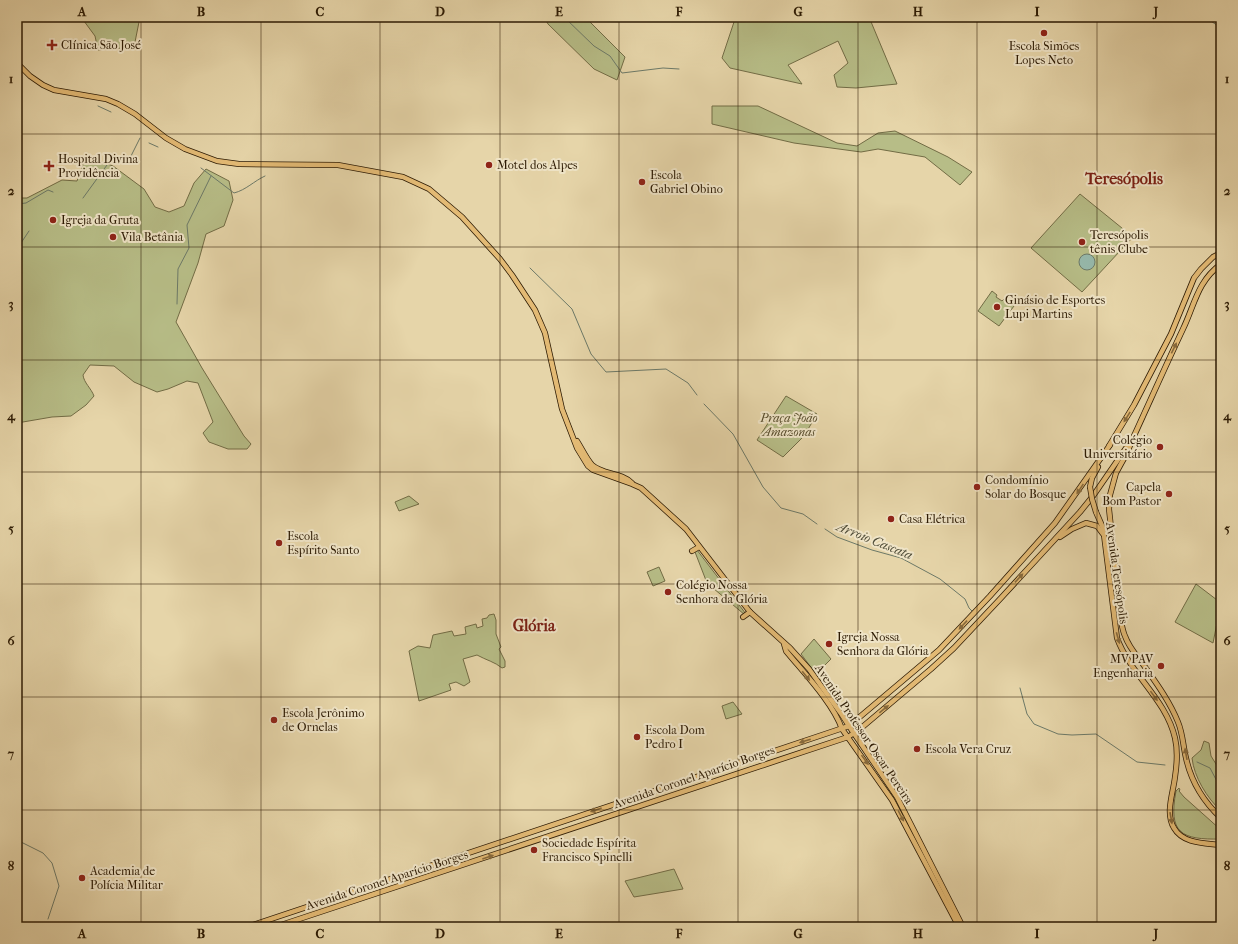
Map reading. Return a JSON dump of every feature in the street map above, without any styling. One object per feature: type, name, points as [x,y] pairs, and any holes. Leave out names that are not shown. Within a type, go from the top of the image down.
[{"type":"main road","name":"Avenida Professor Oscar Pereira","points":[[17,63],[30,76],[43,85],[54,90],[106,100],[118,104],[135,114],[166,138],[185,150],[217,161],[239,164],[338,165],[403,177],[429,189],[462,217],[500,259],[535,310],[545,333],[562,409],[578,448],[590,469],[641,488],[686,529],[750,612],[800,658],[818,680],[897,797],[963,927]]},
{"type":"main road","name":"Avenida Teresópolis","points":[[1221,252],[1213,257],[1194,278],[1171,334],[1134,405],[1092,478],[1090,487],[1090,493],[1103,528],[1117,638],[1123,652],[1160,705],[1173,731],[1177,760],[1170,807],[1171,823],[1175,830],[1186,839],[1221,844]]},
{"type":"main road","name":"Avenida Teresópolis","points":[[1221,264],[1209,274],[1202,284],[1184,328],[1133,438],[1128,453],[1116,473],[1110,495],[1109,514],[1121,621],[1125,636],[1129,645],[1167,701],[1178,722],[1190,771],[1198,790],[1221,818]]},
{"type":"main road","name":"Avenida Professor Oscar Pereira","points":[[572,434],[593,465],[626,478],[632,484]]},
{"type":"main road","points":[[1054,541],[1093,496],[1133,438]]},
{"type":"main road","name":"Avenida Coronel Aparício Borges","points":[[247,927],[848,726],[938,650],[990,596],[1056,523],[1110,445]]},
{"type":"main road","points":[[590,469],[593,468],[603,470]]},
{"type":"main road","points":[[1054,541],[1072,529],[1086,523],[1097,526],[1104,535]]},
{"type":"main road","name":"Avenida Coronel Aparício Borges","points":[[275,927],[848,737],[854,734],[906,691],[954,648],[1054,541]]},
{"type":"main road","points":[[692,551],[699,547]]},
{"type":"main road","points":[[743,617],[750,612]]},
{"type":"main road","name":"Avenida Professor Oscar Pereira","points":[[784,644],[786,651],[840,721],[842,729],[892,800],[959,927]]},
{"type":"main road","points":[[1123,652],[1128,652],[1138,657]]},
{"type":"green space","points":[[81,17],[140,17],[134,47],[98,50],[95,36]]},
{"type":"green space","points":[[544,17],[585,17],[625,57],[617,80],[594,69],[548,24]]},
{"type":"green space","points":[[756,17],[869,17],[897,84],[856,88],[837,87],[834,75],[848,63],[838,41],[788,65],[802,84],[730,68],[722,58],[735,19],[751,19]]},
{"type":"green space","points":[[712,106],[758,106],[837,143],[857,146],[878,133],[895,131],[948,157],[972,172],[960,185],[925,157],[878,149],[861,152],[794,143],[712,124]]},
{"type":"green space","points":[[86,156],[113,166],[144,189],[155,207],[169,212],[184,206],[194,183],[206,169],[229,181],[233,200],[224,226],[206,234],[198,263],[176,322],[202,368],[244,436],[251,444],[247,449],[228,449],[209,442],[203,433],[213,422],[198,383],[187,381],[157,392],[134,382],[114,366],[90,365],[83,375],[94,396],[86,405],[71,416],[52,417],[17,423],[17,198],[27,198],[62,180],[77,181]]},
{"type":"green space","name":"Teresópolis tênis Clube","points":[[1080,194],[1133,237],[1082,292],[1031,248]]},
{"type":"green space","name":"Ginásio de Esportes Lupi Martins","points":[[992,291],[997,295],[996,297],[1002,301],[1004,299],[1014,306],[999,326],[978,311]]},
{"type":"green space","name":"Praça João Amazonas","points":[[786,396],[817,414],[804,436],[783,457],[757,440]]},
{"type":"green space","points":[[409,496],[419,504],[399,511],[395,502]]},
{"type":"green space","points":[[697,550],[746,614],[745,615],[707,583],[695,552]]},
{"type":"green space","points":[[659,567],[665,581],[653,586],[647,572]]},
{"type":"green space","points":[[1196,584],[1221,603],[1213,643],[1175,622]]},
{"type":"green space","points":[[494,614],[496,620],[496,634],[501,647],[499,649],[505,661],[505,667],[502,668],[477,655],[463,659],[470,682],[464,686],[456,682],[449,684],[451,690],[419,701],[409,651],[418,646],[430,648],[433,635],[452,631],[454,636],[466,634],[465,627],[476,624],[477,628],[483,626],[482,619]]},
{"type":"green space","points":[[814,639],[831,659],[816,674],[801,654]]},
{"type":"green space","points":[[733,702],[742,714],[726,719],[722,706]]},
{"type":"green space","points":[[1204,741],[1209,743],[1211,756],[1221,772],[1221,811],[1202,787],[1193,765],[1192,758],[1201,750]]},
{"type":"green space","points":[[1179,788],[1179,791],[1184,797],[1221,830],[1221,839],[1196,838],[1180,831],[1176,825],[1174,816],[1176,791]]},
{"type":"green space","points":[[674,869],[683,889],[634,897],[625,881]]},
{"type":"shaded area","points":[[1087,254],[1093,256],[1095,262],[1093,268],[1087,270],[1081,268],[1079,262],[1081,256]]},
{"type":"waterway","points":[[564,17],[594,46],[610,56],[622,73],[663,68],[679,69]]},
{"type":"waterway","points":[[1205,17],[1221,28]]},
{"type":"waterway","name":"Arroio Cascata","points":[[98,106],[111,112]]},
{"type":"waterway","points":[[116,157],[131,156],[140,138]]},
{"type":"waterway","name":"Arroio Cascata","points":[[149,143],[158,147]]},
{"type":"waterway","points":[[83,198],[107,165]]},
{"type":"waterway","name":"Arroio Cascata","points":[[201,168],[234,193],[242,190],[265,176]]},
{"type":"waterway","points":[[177,304],[178,269],[189,248],[187,225],[211,176]]},
{"type":"waterway","points":[[17,204],[26,203],[48,190],[53,192]]},
{"type":"waterway","points":[[17,249],[29,231]]},
{"type":"waterway","name":"Arroio Cascata","points":[[530,268],[572,309],[591,354],[606,372],[666,369],[688,383],[697,395]]},
{"type":"waterway","name":"Arroio Cascata","points":[[704,404],[733,434],[763,487],[781,508],[803,514],[817,524]]},
{"type":"waterway","name":"Arroio Cascata","points":[[825,529],[837,537],[872,550],[901,558],[940,579],[965,599],[969,608],[973,612]]},
{"type":"waterway","name":"Arroio Cascata","points":[[1020,688],[1027,714],[1034,724],[1058,734],[1096,734],[1137,762],[1165,765]]},
{"type":"waterway","name":"Arroio Cascata","points":[[1197,762],[1210,768],[1221,789]]},
{"type":"waterway","points":[[17,842],[21,842],[43,853],[52,863],[59,886],[48,919]]},
{"type":"place","name":"Escola Simões Lopes Neto","points":[[1044,33]]},
{"type":"place","name":"Clínica São José","points":[[52,45]]},
{"type":"place","name":"Motel dos Alpes","points":[[489,165]]},
{"type":"place","name":"Hospital Divina Providência","points":[[49,166]]},
{"type":"place","name":"Escola Gabriel Obino","points":[[642,182]]},
{"type":"place","name":"Igreja da Gruta","points":[[53,220]]},
{"type":"place","name":"Vila Betânia","points":[[113,237]]},
{"type":"place","name":"Teresópolis tênis Clube","points":[[1082,242]]},
{"type":"place","name":"Ginásio de Esportes Lupi Martins","points":[[997,307]]},
{"type":"place","name":"Colégio Universitário","points":[[1160,447]]},
{"type":"place","name":"Condomínio Solar do Bosque","points":[[977,487]]},
{"type":"place","name":"Capela Bom Pastor","points":[[1169,494]]},
{"type":"place","name":"Casa Elétrica","points":[[891,519]]},
{"type":"place","name":"Escola Espírito Santo","points":[[279,543]]},
{"type":"place","name":"Colégio Nossa Senhora da Glória","points":[[668,592]]},
{"type":"place","name":"Igreja Nossa Senhora da Glória","points":[[829,644]]},
{"type":"place","name":"MV PAV Engenharia","points":[[1161,666]]},
{"type":"place","name":"Escola Jerônimo de Ornelas","points":[[274,720]]},
{"type":"place","name":"Escola Dom Pedro I","points":[[637,737]]},
{"type":"place","name":"Escola Vera Cruz","points":[[917,749]]},
{"type":"place","name":"Sociedade Espírita Francisco Spinelli","points":[[534,850]]},
{"type":"place","name":"Academia de Polícia Militar","points":[[82,878]]},
{"type":"district","name":"Teresópolis","points":[[1124,178]]},
{"type":"district","name":"Glória","points":[[534,625]]}]
